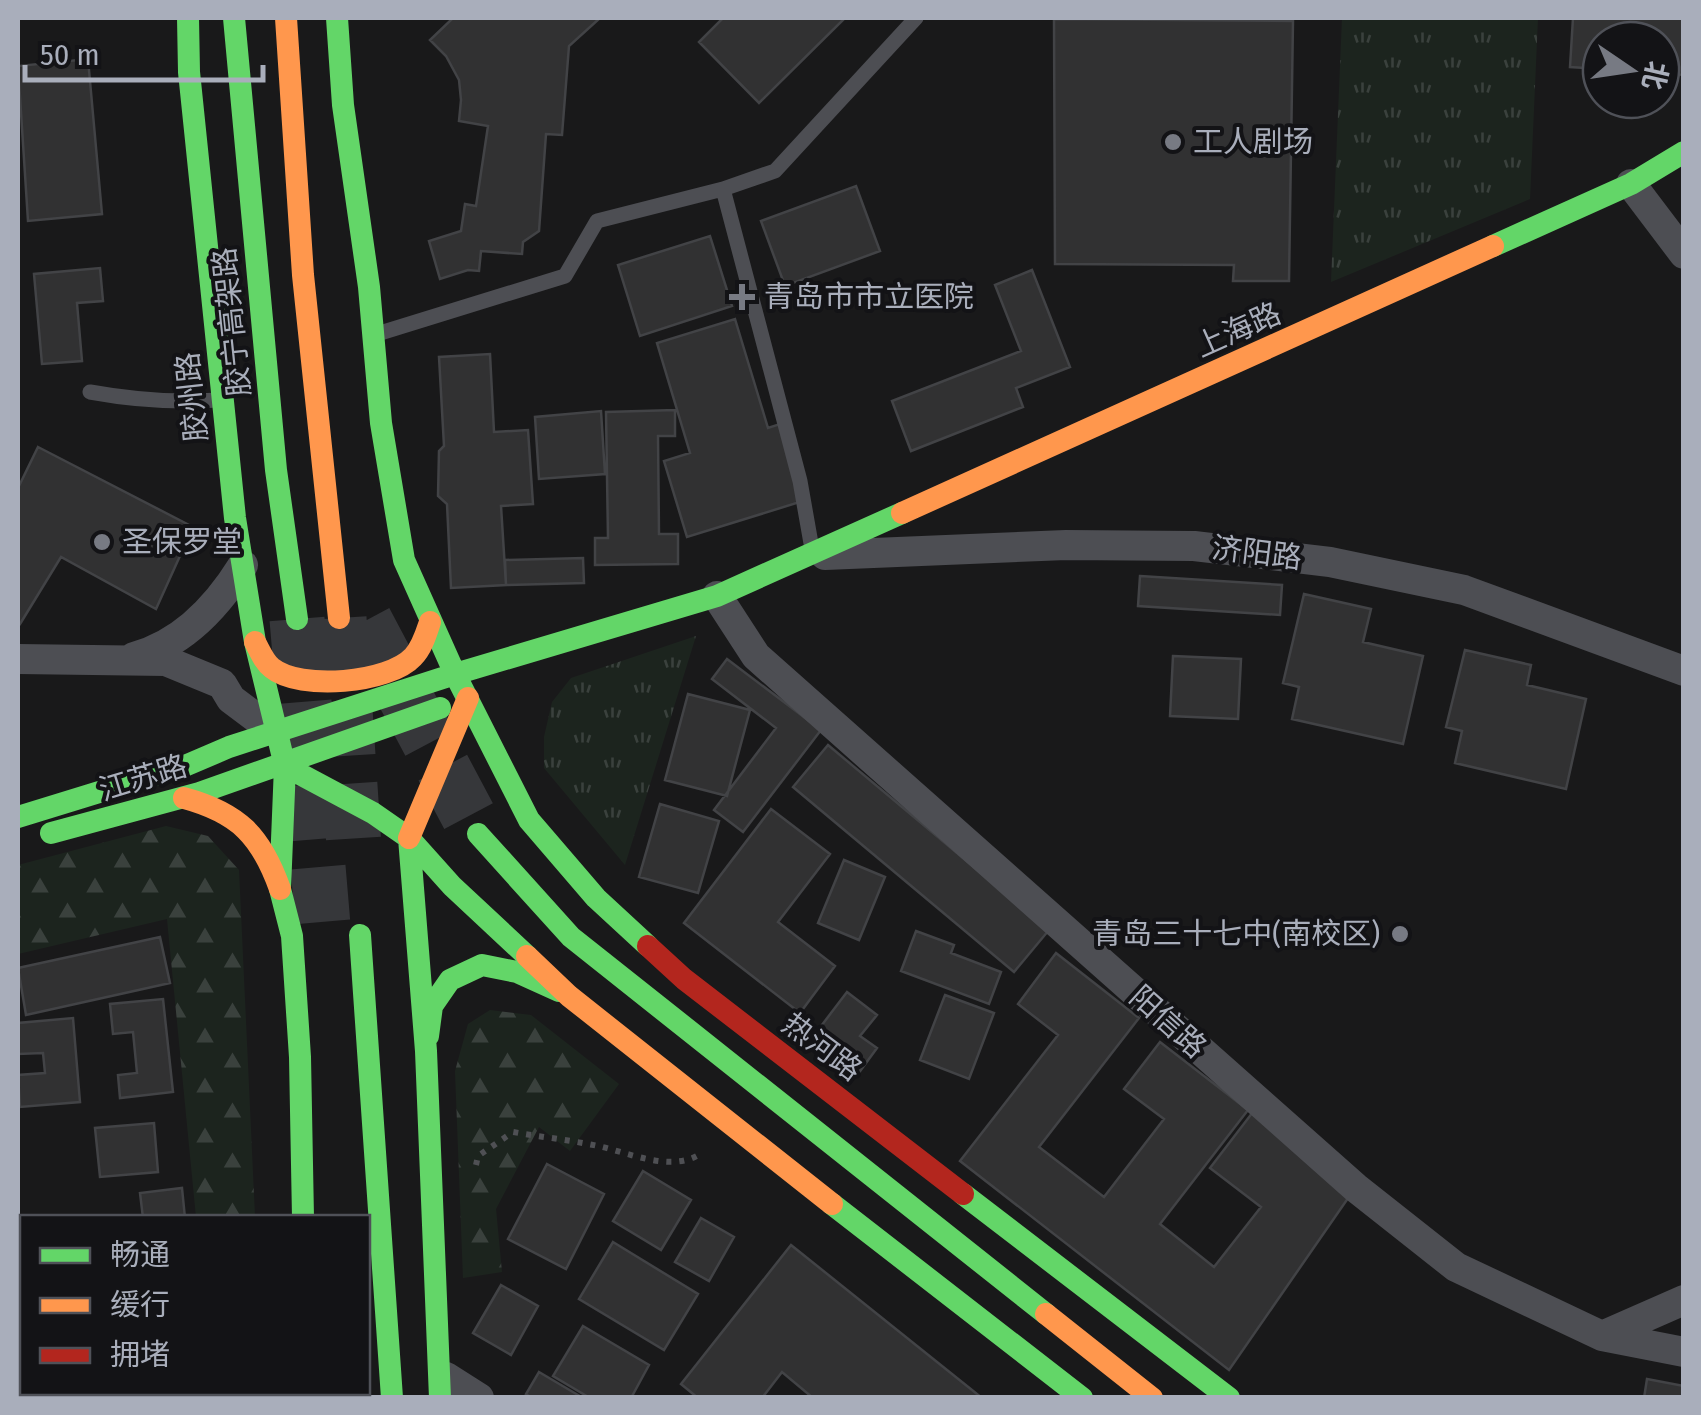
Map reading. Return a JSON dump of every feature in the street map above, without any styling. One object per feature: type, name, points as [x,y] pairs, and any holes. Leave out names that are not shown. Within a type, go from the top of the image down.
[{"type":"main road","name":"胶州路","points":[[188,18],[189,72],[242,565],[255,642],[284,766],[280,889]]},
{"type":"main road","name":"胶宁高架路","points":[[234,18],[276,470],[297,619]]},
{"type":"main road","points":[[286,18],[303,275],[339,618]]},
{"type":"main road","points":[[337,18],[343,105],[382,423],[404,560],[454,674]]},
{"type":"main road","name":"上海路","points":[[454,674],[721,602],[813,555],[1631,184],[1684,152]]},
{"type":"main road","points":[[326,497],[360,603]]},
{"type":"main road","name":"上海路","points":[[672,634],[690,628],[721,602]]},
{"type":"main road","points":[[255,642],[272,668],[295,680],[352,681],[409,662],[422,644],[430,622]]},
{"type":"main road","name":"热河路","points":[[454,674],[476,696],[529,820],[596,898],[684,979],[1229,1398]]},
{"type":"main road","name":"江苏路","points":[[18,817],[454,674]]},
{"type":"main road","points":[[439,1391],[426,1051],[409,838],[476,696]]},
{"type":"main road","name":"江苏路","points":[[18,837],[39,836],[136,814],[284,766],[476,696]]},
{"type":"main road","points":[[284,766],[373,813],[409,838],[452,886],[569,996],[1082,1398]]},
{"type":"main road","points":[[184,798],[216,805],[248,829],[270,857],[280,889],[292,936],[300,1056],[303,1215]]},
{"type":"main road","points":[[478,834],[570,937],[1152,1398]]},
{"type":"main road","points":[[360,935],[392,1398]]},
{"type":"main road","points":[[426,1051],[432,1006],[450,980],[482,964],[517,972],[569,996]]},
{"type":"street","points":[[1631,184],[1684,254]]},
{"type":"street","name":"济阳路","points":[[813,555],[1066,545],[1194,546],[1330,562],[1464,590],[1684,671]]},
{"type":"street","points":[[122,661],[158,651],[192,627],[225,594],[242,565]]},
{"type":"street","name":"阳信路","points":[[721,602],[756,656],[1356,1188],[1456,1267],[1602,1336],[1684,1352]]},
{"type":"street","points":[[18,659],[166,662],[222,684],[230,699],[275,732]]},
{"type":"street","points":[[370,1284],[448,1284],[439,1391],[479,1398]]},
{"type":"street","points":[[1602,1336],[1684,1300]]},
{"type":"lane","points":[[373,335],[565,276],[597,220],[723,189],[775,171],[916,18]]},
{"type":"lane","points":[[723,189],[800,481],[813,555]]},
{"type":"lane","points":[[90,392],[137,401],[222,399]]},
{"type":"path","points":[[474,1174],[478,1156],[513,1132],[598,1146],[653,1161],[695,1158],[734,1129]]},
{"type":"green space","points":[[1342,18],[1538,18],[1530,199],[1331,282]]},
{"type":"green space","points":[[696,636],[625,865],[544,768],[544,737],[552,702],[571,678]]},
{"type":"green space","points":[[166,826],[208,836],[239,870],[255,1215],[196,1215],[167,919],[18,954],[18,865]]},
{"type":"green space","points":[[490,1010],[531,1015],[619,1084],[570,1151],[539,1127],[496,1209],[502,1272],[463,1278],[455,1071],[468,1024]]},
{"type":"building","points":[[453,18],[600,18],[569,46],[562,135],[546,134],[539,231],[523,242],[522,254],[481,251],[479,271],[468,270],[440,279],[429,241],[461,231],[465,204],[476,206],[488,126],[459,121],[459,80],[446,56],[430,40]]},
{"type":"building","points":[[723,18],[845,18],[759,103],[699,42]]},
{"type":"building","points":[[1573,18],[1684,18],[1684,75],[1681,20],[1581,20],[1581,68],[1570,67]]},
{"type":"building","name":"工人剧场","points":[[1054,19],[1293,21],[1289,281],[1233,281],[1234,265],[1055,264]]},
{"type":"building","points":[[88,59],[102,214],[28,221],[18,66]]},
{"type":"building","points":[[856,186],[880,251],[785,286],[761,221]]},
{"type":"building","points":[[710,236],[732,306],[640,336],[618,265]]},
{"type":"building","points":[[100,268],[103,301],[77,303],[82,361],[42,364],[34,274]]},
{"type":"building","points":[[1032,270],[1070,367],[1016,388],[1023,407],[911,451],[892,401],[1021,351],[995,285]]},
{"type":"building","points":[[735,319],[768,428],[780,424],[803,501],[687,537],[664,461],[690,453],[657,343]]},
{"type":"building","points":[[490,354],[494,432],[528,430],[533,504],[501,506],[506,585],[451,588],[447,504],[438,496],[439,451],[444,446],[439,357]]},
{"type":"building","points":[[675,410],[675,436],[658,436],[659,534],[678,534],[678,564],[595,565],[595,538],[608,538],[606,412]]},
{"type":"building","points":[[601,411],[605,474],[539,479],[535,417]]},
{"type":"building","name":"圣保罗堂","points":[[38,447],[193,527],[156,609],[61,557],[18,623],[18,488]]},
{"type":"building","points":[[583,558],[584,583],[506,585],[505,560]]},
{"type":"building","points":[[1140,576],[1282,585],[1280,615],[1138,606]]},
{"type":"building","points":[[1304,594],[1371,609],[1363,642],[1423,656],[1403,744],[1292,719],[1299,687],[1283,683]]},
{"type":"building","points":[[1465,650],[1531,665],[1527,685],[1586,699],[1566,789],[1455,763],[1462,731],[1446,727]]},
{"type":"building","points":[[1173,656],[1241,659],[1238,719],[1170,716]]},
{"type":"building","points":[[727,659],[821,730],[743,832],[714,810],[776,728],[712,679]]},
{"type":"building","points":[[688,694],[750,710],[727,796],[665,780]]},
{"type":"building","points":[[828,745],[1049,930],[1014,972],[793,787]]},
{"type":"building","points":[[660,804],[719,821],[698,893],[639,877]]},
{"type":"building","points":[[771,809],[830,854],[778,922],[835,966],[800,1013],[684,923]]},
{"type":"building","points":[[844,860],[885,877],[859,940],[818,923]]},
{"type":"building","points":[[916,931],[954,945],[951,953],[1001,972],[989,1004],[901,971]]},
{"type":"building","points":[[160,937],[170,983],[26,1015],[18,968]]},
{"type":"building","points":[[1056,953],[1139,1018],[1039,1147],[1104,1197],[1164,1119],[1124,1089],[1160,1042],[1248,1110],[1160,1224],[1214,1267],[1261,1207],[1210,1168],[1256,1108],[1353,1191],[1229,1370],[960,1161],[1058,1035],[1018,1004]]},
{"type":"building","points":[[847,992],[877,1015],[860,1036],[877,1048],[858,1074],[812,1038]]},
{"type":"building","points":[[945,995],[994,1013],[969,1079],[920,1060]]},
{"type":"building","points":[[163,999],[173,1092],[120,1098],[118,1075],[137,1073],[133,1032],[113,1034],[110,1004]]},
{"type":"building","points":[[73,1018],[80,1102],[20,1107],[18,1075],[45,1073],[43,1053],[18,1054],[18,1023]]},
{"type":"building","points":[[154,1123],[158,1172],[100,1177],[95,1128]]},
{"type":"building","points":[[547,1164],[604,1194],[566,1269],[508,1239]]},
{"type":"building","points":[[643,1171],[691,1200],[661,1250],[613,1221]]},
{"type":"building","points":[[182,1188],[185,1215],[143,1215],[140,1193]]},
{"type":"building","points":[[701,1218],[734,1237],[709,1281],[675,1262]]},
{"type":"building","points":[[613,1242],[698,1294],[664,1350],[579,1299]]},
{"type":"building","points":[[791,1245],[982,1398],[813,1398],[782,1372],[762,1398],[698,1398],[681,1384]]},
{"type":"building","points":[[501,1285],[538,1306],[511,1355],[473,1333]]},
{"type":"building","points":[[583,1326],[649,1365],[631,1398],[590,1398],[553,1376]]},
{"type":"building","points":[[539,1372],[583,1398],[532,1398],[526,1394]]},
{"type":"building","points":[[1647,1379],[1684,1386],[1684,1398],[1644,1398]]},
{"type":"tunnel","points":[[339,618],[354,847]]},
{"type":"tunnel","points":[[297,619],[324,937]]},
{"type":"tunnel","points":[[365,621],[478,834]]},
{"type":"traffic: fast","points":[[188,18],[189,72],[235,518],[255,642],[285,766],[373,813],[409,838],[452,886],[527,956]]},
{"type":"traffic: fast","points":[[234,18],[276,470],[297,619]]},
{"type":"traffic: fast","points":[[337,18],[343,105],[369,287],[381,423],[404,560],[455,674],[529,820],[596,898],[648,946]]},
{"type":"traffic: fast","points":[[1493,246],[1631,184],[1684,152]]},
{"type":"traffic: fast","points":[[18,817],[187,765],[229,747],[455,674],[717,596],[902,513]]},
{"type":"traffic: fast","points":[[51,833],[199,793],[440,708]]},
{"type":"traffic: fast","points":[[285,766],[280,889],[292,936],[300,1057],[303,1215]]},
{"type":"traffic: fast","points":[[478,834],[571,937],[1046,1314]]},
{"type":"traffic: fast","points":[[409,838],[426,1051],[440,1398]]},
{"type":"traffic: fast","points":[[360,935],[392,1398]]},
{"type":"traffic: fast","points":[[428,1036],[432,1006],[450,980],[482,965],[517,972],[559,991]]},
{"type":"traffic: fast","points":[[963,1194],[1229,1398]]},
{"type":"traffic: fast","points":[[832,1204],[1082,1398]]},
{"type":"traffic: slow","points":[[286,18],[303,275],[339,618]]},
{"type":"traffic: slow","points":[[902,513],[1493,246]]},
{"type":"traffic: slow","points":[[255,642],[269,666],[285,675],[302,680],[344,681],[401,666],[419,649],[430,622]]},
{"type":"traffic: slow","points":[[409,838],[468,698]]},
{"type":"traffic: slow","points":[[184,798],[220,811],[246,829],[265,855],[280,889]]},
{"type":"traffic: slow","points":[[527,956],[569,996],[832,1204]]},
{"type":"traffic: slow","points":[[1046,1314],[1152,1398]]},
{"type":"traffic: jam","points":[[648,946],[684,979],[963,1194]]},
{"type":"place","name":"工人剧场","points":[[1173,142]]},
{"type":"place","name":"青岛市市立医院","points":[[742,297]]},
{"type":"place","name":"圣保罗堂","points":[[102,542]]},
{"type":"place","name":"青岛三十七中(南校区)","points":[[1400,934]]}]
